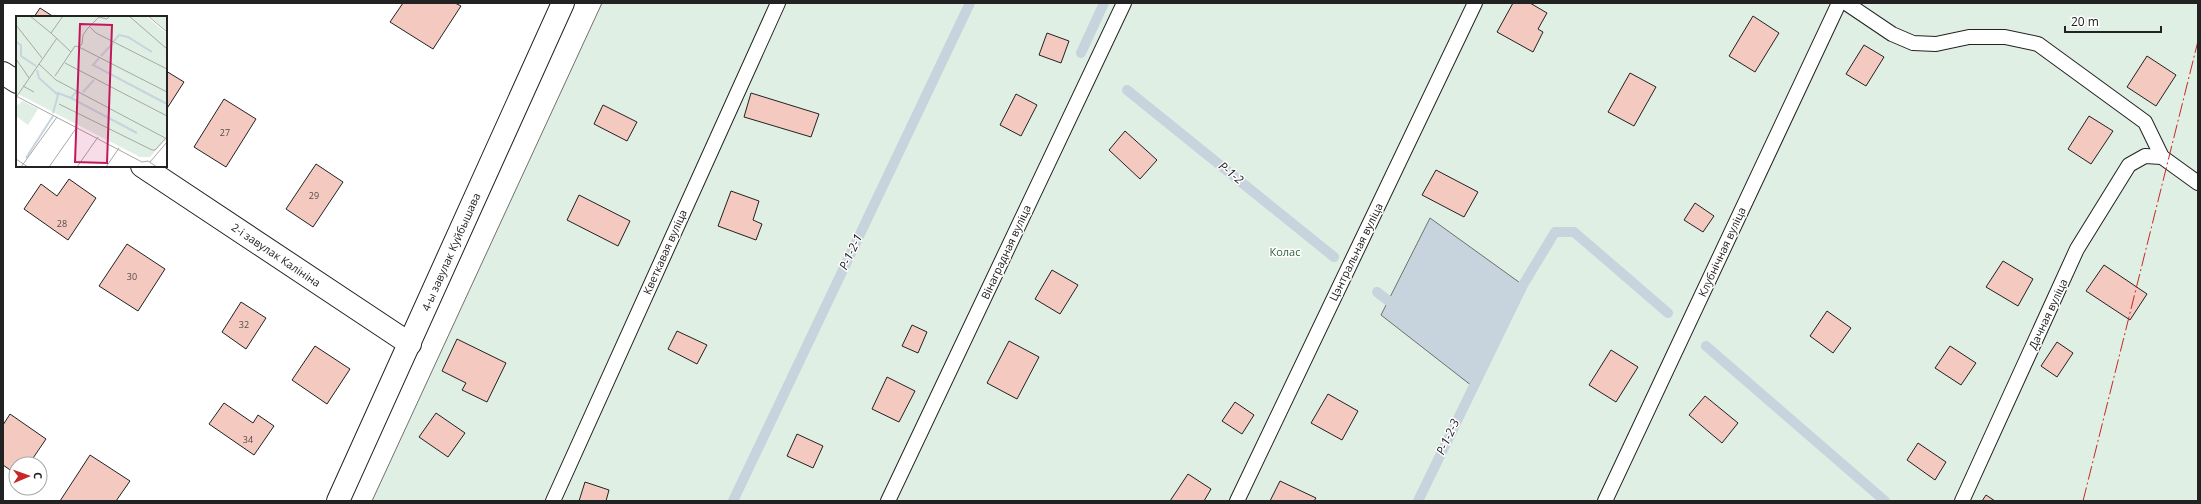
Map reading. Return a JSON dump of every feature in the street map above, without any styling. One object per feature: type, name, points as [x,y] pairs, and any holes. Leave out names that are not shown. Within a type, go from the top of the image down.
[{"type":"street","name":"4-ы завулак Куйбышава","points":[[338,501],[410,344],[562,3]]},
{"type":"street","points":[[3,73],[16,81]]},
{"type":"street","name":"2-і завулак Калініна","points":[[144,167],[410,344]]},
{"type":"lane","name":"Кветкавая вуліца","points":[[553,501],[778,3]]},
{"type":"lane","name":"Вінаградная вуліца","points":[[888,501],[1124,3]]},
{"type":"lane","name":"Цэнтральная вуліца","points":[[1237,501],[1475,3]]},
{"type":"lane","name":"Клубнічная вуліца","points":[[1605,501],[1839,3]]},
{"type":"lane","points":[[1846,3],[1892,34],[1913,43],[1936,44],[1969,38],[2005,37],[2038,44],[2145,122],[2162,157],[2198,183]]},
{"type":"lane","name":"Дачная вуліца","points":[[1962,501],[2077,249],[2129,165],[2145,156],[2162,157]]},
{"type":"green space","name":"Колас","points":[[602,3],[2198,3],[2198,501],[372,501]]},
{"type":"shaded area","points":[[1430,218],[1523,285],[1472,386],[1381,315]]},
{"type":"building","points":[[403,3],[455,3],[461,6],[433,49],[390,22]]},
{"type":"building","points":[[1513,3],[1530,3],[1547,13],[1538,29],[1543,32],[1533,52],[1497,32]]},
{"type":"building","points":[[40,8],[52,16],[35,16]]},
{"type":"building","points":[[1753,16],[1779,33],[1755,72],[1729,56]]},
{"type":"building","points":[[1047,33],[1069,41],[1061,63],[1039,55]]},
{"type":"building","points":[[1864,45],[1884,57],[1866,86],[1846,74]]},
{"type":"building","points":[[2147,56],[2176,75],[2156,106],[2127,87]]},
{"type":"building","points":[[167,72],[184,82],[167,108]]},
{"type":"building","points":[[1630,73],[1656,87],[1634,126],[1608,112]]},
{"type":"building","points":[[751,93],[819,114],[811,137],[744,117]]},
{"type":"building","points":[[1016,94],[1037,105],[1021,136],[1000,125]]},
{"type":"building","points":[[224,99],[256,119],[226,167],[194,147]]},
{"type":"building","points":[[603,105],[637,122],[627,141],[594,124]]},
{"type":"building","points":[[2089,116],[2113,131],[2091,164],[2068,149]]},
{"type":"building","points":[[1125,131],[1157,160],[1140,179],[1109,150]]},
{"type":"building","points":[[316,164],[343,182],[313,227],[286,209]]},
{"type":"building","points":[[1436,170],[1478,192],[1464,217],[1422,195]]},
{"type":"building","points":[[69,179],[96,198],[68,240],[24,209],[41,184],[57,196]]},
{"type":"building","points":[[731,191],[759,201],[753,220],[762,224],[756,240],[718,226]]},
{"type":"building","points":[[579,195],[630,221],[618,246],[567,220]]},
{"type":"building","points":[[1695,203],[1714,216],[1703,232],[1684,220]]},
{"type":"building","points":[[127,244],[165,269],[138,311],[99,286]]},
{"type":"building","points":[[2003,261],[2033,279],[2018,306],[1986,287]]},
{"type":"building","points":[[2104,265],[2147,294],[2130,320],[2086,291]]},
{"type":"building","points":[[1052,270],[1078,285],[1060,314],[1035,299]]},
{"type":"building","points":[[241,302],[266,318],[246,349],[222,332]]},
{"type":"building","points":[[1827,311],[1851,328],[1833,353],[1810,336]]},
{"type":"building","points":[[912,325],[927,332],[918,353],[902,346]]},
{"type":"building","points":[[677,331],[707,345],[697,364],[668,349]]},
{"type":"building","points":[[457,339],[506,363],[487,402],[462,390],[466,383],[442,371]]},
{"type":"building","points":[[1009,341],[1039,357],[1017,399],[987,383]]},
{"type":"building","points":[[2057,342],[2073,353],[2057,377],[2041,366]]},
{"type":"building","points":[[315,346],[350,369],[327,404],[292,380]]},
{"type":"building","points":[[1950,346],[1976,363],[1961,385],[1935,368]]},
{"type":"building","points":[[1611,350],[1638,367],[1616,402],[1589,385]]},
{"type":"building","points":[[887,377],[915,391],[899,422],[872,409]]},
{"type":"building","points":[[1328,394],[1358,411],[1342,440],[1311,423]]},
{"type":"building","points":[[1705,396],[1738,423],[1722,443],[1689,415]]},
{"type":"building","points":[[1235,402],[1254,415],[1242,434],[1222,421]]},
{"type":"building","points":[[224,403],[253,423],[258,415],[274,426],[254,455],[209,424]]},
{"type":"building","points":[[436,413],[465,433],[448,457],[419,437]]},
{"type":"building","points":[[10,414],[46,439],[34,456],[8,456],[8,468],[3,465],[3,425]]},
{"type":"building","points":[[797,434],[823,446],[813,468],[787,456]]},
{"type":"building","points":[[1918,443],[1946,462],[1935,480],[1907,460]]},
{"type":"building","points":[[90,455],[130,481],[116,501],[60,501]]},
{"type":"building","points":[[1188,474],[1211,489],[1204,501],[1170,501]]},
{"type":"building","points":[[1280,481],[1316,498],[1314,501],[1270,501]]},
{"type":"building","points":[[585,482],[609,490],[606,501],[579,501]]},
{"type":"building","points":[[1986,495],[1995,501],[1982,501]]},
{"type":"waterway","name":"P-1-2-1","points":[[733,501],[970,3]]},
{"type":"waterway","name":"P-1-2","points":[[1081,53],[1104,3]]},
{"type":"waterway","name":"P-1-2","points":[[1127,90],[1334,257]]},
{"type":"waterway","name":"P-1-2-3","points":[[1418,501],[1523,285],[1555,232],[1574,232],[1668,313]]},
{"type":"waterway","name":"P-1-2","points":[[1377,292],[1399,309]]},
{"type":"waterway","points":[[1706,346],[1885,501]]},
{"type":"power","points":[[2083,501],[2198,41]]}]
